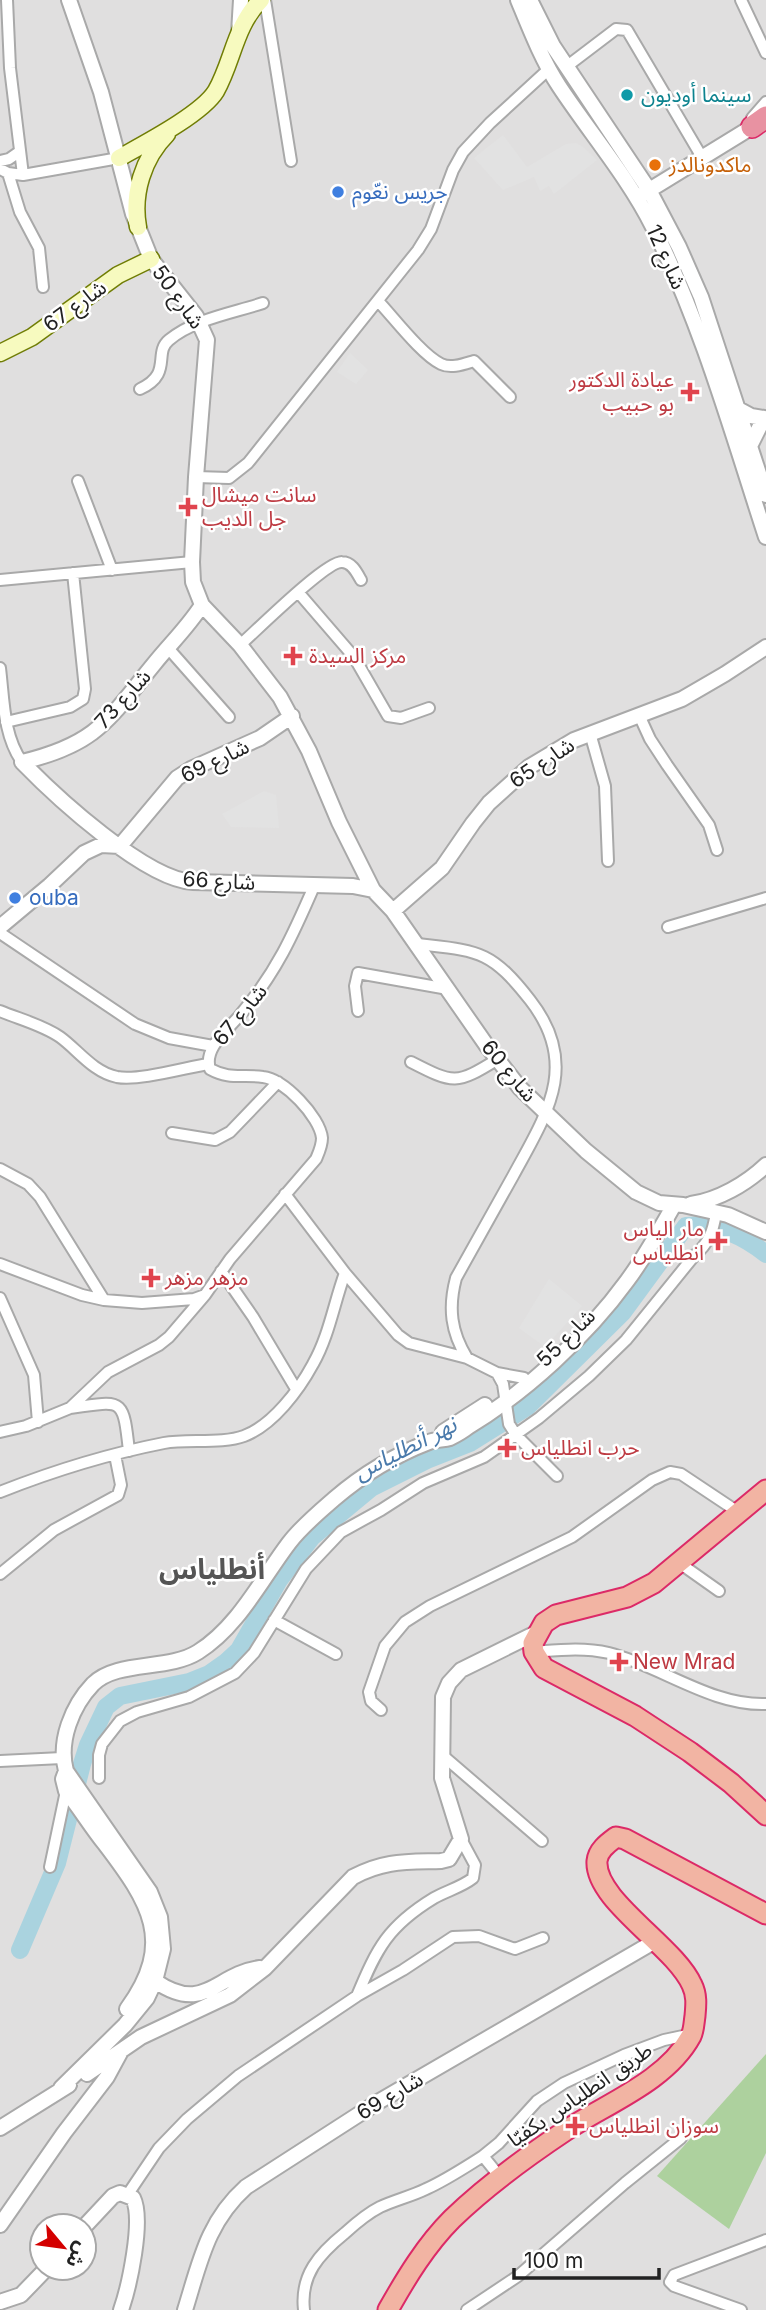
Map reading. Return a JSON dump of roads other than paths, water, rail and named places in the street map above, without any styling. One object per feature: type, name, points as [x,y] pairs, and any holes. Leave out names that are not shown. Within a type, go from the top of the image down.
[{"type":"highway","points":[[766,1490],[639,1592],[556,1615],[544,1623],[535,1642],[544,1668],[635,1716],[690,1752],[766,1815]]},
{"type":"highway","points":[[692,2034],[697,2002],[693,1987],[681,1966],[616,1901],[599,1878],[597,1859],[604,1846],[616,1837],[640,1846],[766,1914]]},
{"type":"highway","name":"طريق انطلياس بكفيّا","points":[[388,2310],[421,2257],[451,2220],[500,2178],[567,2129],[614,2104],[653,2076],[677,2056],[692,2034]]},
{"type":"main road","points":[[119,158],[205,105],[216,91],[246,18],[263,0]]},
{"type":"main road","points":[[138,227],[137,195],[145,167],[164,137],[185,119]]},
{"type":"main road","name":"شارع 67","points":[[0,353],[32,337],[118,275],[150,259]]},
{"type":"street","points":[[7,0],[10,68],[23,175]]},
{"type":"street","name":"شارع 50","points":[[69,0],[101,92],[138,227],[150,259],[201,323],[208,350],[196,477],[192,562],[193,582],[202,605]]},
{"type":"street","points":[[239,33],[241,0]]},
{"type":"street","points":[[263,0],[291,161]]},
{"type":"street","name":"شارع 12","points":[[517,0],[557,83],[643,194],[738,432],[766,537]]},
{"type":"street","name":"شارع 12","points":[[530,0],[540,23],[600,117],[701,297],[738,410],[738,432],[750,446],[766,495]]},
{"type":"street","points":[[741,0],[766,53]]},
{"type":"street","points":[[566,67],[616,29],[627,30],[703,159]]},
{"type":"street","points":[[196,477],[225,479],[242,470],[424,240],[463,152],[490,123],[550,68],[564,77],[582,101],[600,117]]},
{"type":"street","points":[[532,86],[548,81],[557,83]]},
{"type":"street","points":[[643,194],[754,128],[766,102]]},
{"type":"street","points":[[0,161],[19,152]]},
{"type":"street","points":[[4,171],[23,175],[119,158]]},
{"type":"street","points":[[4,171],[20,212],[36,240],[43,286]]},
{"type":"street","points":[[378,301],[427,353],[442,365],[451,366],[474,361],[510,397]]},
{"type":"street","points":[[140,389],[154,382],[158,375],[166,343],[201,323],[262,303]]},
{"type":"street","points":[[738,410],[765,418]]},
{"type":"street","points":[[738,432],[765,418]]},
{"type":"street","points":[[750,446],[765,418]]},
{"type":"street","points":[[78,481],[112,569]]},
{"type":"street","points":[[0,580],[192,562]]},
{"type":"street","points":[[240,645],[298,592],[339,562],[350,565],[361,580]]},
{"type":"street","points":[[6,722],[70,707],[83,698],[86,689],[73,573]]},
{"type":"street","points":[[298,592],[354,657],[388,716],[401,718],[429,708]]},
{"type":"street","name":"شارع 60","points":[[202,605],[240,645],[275,690],[292,716],[339,822],[373,890],[393,911],[520,1088],[623,1184],[651,1201],[675,1205]]},
{"type":"street","name":"شارع 73","points":[[23,762],[54,754],[73,745],[108,721],[189,625],[202,605]]},
{"type":"street","points":[[189,625],[214,618]]},
{"type":"street","name":"شارع 65","points":[[393,911],[442,868],[473,823],[501,791],[554,750],[590,733],[682,699],[766,647]]},
{"type":"street","points":[[168,648],[229,717]]},
{"type":"street","points":[[0,668],[6,722],[15,751],[23,762]]},
{"type":"street","points":[[639,715],[667,765],[709,825],[717,850]]},
{"type":"street","name":"شارع 69","points":[[120,846],[177,778],[260,738],[292,716]]},
{"type":"street","points":[[590,733],[604,781],[608,861]]},
{"type":"street","name":"شارع 66","points":[[23,762],[61,799],[120,846],[154,870],[177,881],[315,884],[373,890]]},
{"type":"street","points":[[120,846],[101,845],[84,853],[0,930],[135,1024],[169,1038],[213,1046]]},
{"type":"street","name":"شارع 67","points":[[278,1082],[263,1077],[237,1078],[219,1074],[210,1069],[208,1064],[213,1046],[270,978],[290,942],[315,884]]},
{"type":"street","points":[[668,927],[766,898]]},
{"type":"street","points":[[417,944],[479,953],[509,974],[536,1007],[550,1036],[556,1067],[547,1114],[457,1278],[451,1306],[452,1320],[457,1340],[467,1358]]},
{"type":"street","points":[[358,1011],[355,986],[358,973],[448,989]]},
{"type":"street","points":[[0,1011],[53,1033],[86,1061],[105,1073],[118,1077],[208,1064]]},
{"type":"street","points":[[411,1062],[445,1079],[464,1079],[498,1059]]},
{"type":"street","points":[[70,1408],[108,1372],[128,1359],[159,1345],[205,1296],[221,1271],[316,1159],[322,1139],[314,1118],[278,1082],[230,1132],[215,1140],[172,1133]]},
{"type":"street","points":[[505,1402],[562,1353],[607,1306],[646,1254],[675,1205],[713,1198],[727,1192],[766,1165]]},
{"type":"street","points":[[0,1169],[28,1184],[40,1197],[104,1300]]},
{"type":"street","points":[[99,1777],[102,1744],[120,1721],[235,1673],[254,1653],[306,1569],[341,1532],[423,1483],[484,1457],[589,1377],[626,1340],[694,1256],[707,1245],[727,1192]]},
{"type":"street","points":[[285,1194],[388,1326],[404,1339],[432,1350],[467,1358],[497,1373],[524,1378]]},
{"type":"street","points":[[675,1205],[720,1216],[766,1232]]},
{"type":"street","name":"شارع 55","points":[[68,1779],[66,1732],[72,1716],[93,1685],[110,1674],[179,1661],[198,1652],[223,1631],[291,1541],[335,1498],[391,1459],[505,1402],[524,1378],[608,1296],[675,1205]]},
{"type":"street","points":[[0,1264],[104,1300],[142,1303],[205,1296]]},
{"type":"street","points":[[221,1271],[253,1317],[296,1389]]},
{"type":"street","points":[[0,1492],[53,1472],[129,1451],[166,1443],[244,1436],[272,1417],[296,1389],[320,1350],[345,1273]]},
{"type":"street","points":[[0,1298],[34,1375],[38,1422]]},
{"type":"street","points":[[497,1373],[502,1379],[509,1424],[516,1435],[557,1476]]},
{"type":"street","points":[[0,1432],[38,1422],[70,1408],[111,1403],[121,1408],[125,1416],[129,1451]]},
{"type":"street","points":[[0,1574],[54,1530],[118,1495],[121,1485],[115,1455]]},
{"type":"street","points":[[381,1710],[371,1701],[369,1692],[385,1646],[405,1622],[430,1606],[572,1537],[652,1480],[670,1472],[681,1474],[738,1512]]},
{"type":"street","points":[[678,1562],[719,1591]]},
{"type":"street","points":[[274,1620],[337,1654]]},
{"type":"street","points":[[357,1996],[379,1947],[392,1929],[419,1907],[473,1878],[475,1865],[461,1839],[445,1793],[441,1754],[443,1697],[455,1675],[470,1664],[535,1642],[608,1653],[734,1701],[766,1704]]},
{"type":"street","points":[[441,1754],[542,1841]]},
{"type":"street","points":[[0,1761],[68,1779],[87,1799],[135,1868],[157,1907],[163,1933],[163,1949],[155,1981],[147,1998],[125,2025],[61,2088]]},
{"type":"street","points":[[68,1779],[83,1814],[137,1888],[151,1919],[153,1941],[149,1970],[138,1993],[117,2021],[111,2037]]},
{"type":"street","points":[[50,1867],[68,1779]]},
{"type":"street","points":[[0,2128],[153,2031],[230,1995],[265,1968],[354,1877],[371,1867],[383,1864],[449,1859],[461,1839]]},
{"type":"street","points":[[128,2194],[159,2148],[187,2119],[238,2076],[357,1996],[453,1937],[479,1936],[515,1949],[543,1938]]},
{"type":"street","name":"شارع 69","points":[[185,2310],[214,2225],[228,2203],[246,2187],[377,2102],[657,1940]]},
{"type":"street","points":[[155,1981],[178,1993],[195,1995],[250,1969],[265,1968]]},
{"type":"street","points":[[297,2310],[310,2269],[323,2251],[356,2223],[379,2207],[423,2191],[483,2156],[499,2143],[537,2101],[565,2083],[624,2055],[664,2040],[692,2034]]},
{"type":"street","points":[[0,2225],[107,2077],[122,2049]]},
{"type":"street","points":[[467,2310],[518,2276],[681,2138]]},
{"type":"street","points":[[483,2156],[500,2178]]},
{"type":"street","points":[[98,2212],[113,2196],[120,2193],[128,2194],[136,2203],[129,2286],[121,2310]]},
{"type":"street","points":[[741,2310],[674,2286],[670,2282],[674,2275],[766,2240]]},
{"type":"street","points":[[0,2302],[21,2295],[34,2282]]},
{"type":"street","points":[[303,2297],[304,2310]]},
{"type":"waterway","name":"نهر أنطلياس","points":[[20,1950],[57,1863],[82,1764],[106,1707],[120,1696],[189,1682],[209,1674],[226,1662],[239,1650],[279,1580],[312,1537],[371,1488],[427,1460],[470,1443],[527,1407],[623,1312],[686,1226],[708,1226],[728,1232],[748,1241],[766,1254]]},
{"type":"place","name":"سينما أوديون","points":[[627,95]]},
{"type":"place","name":"ماكدونالدز","points":[[655,165]]},
{"type":"place","name":"جريس نعّوم","points":[[338,192]]},
{"type":"place","name":"عيادة الدكتور بو حبيب","points":[[690,392]]},
{"type":"place","name":"سانت ميشال جل الديب","points":[[188,507]]},
{"type":"place","name":"مركز السيدة","points":[[293,656]]},
{"type":"place","name":"ouba","points":[[15,898]]},
{"type":"place","name":"مار الياس انطلياس","points":[[718,1241]]},
{"type":"place","name":"مزهر مزهر","points":[[151,1278]]},
{"type":"place","name":"حرب انطلياس","points":[[507,1448]]},
{"type":"place","name":"New Mrad","points":[[619,1662]]},
{"type":"place","name":"سوزان انطلياس","points":[[575,2126]]},
{"type":"district","name":"أنطلياس","points":[[212,1569]]}]
